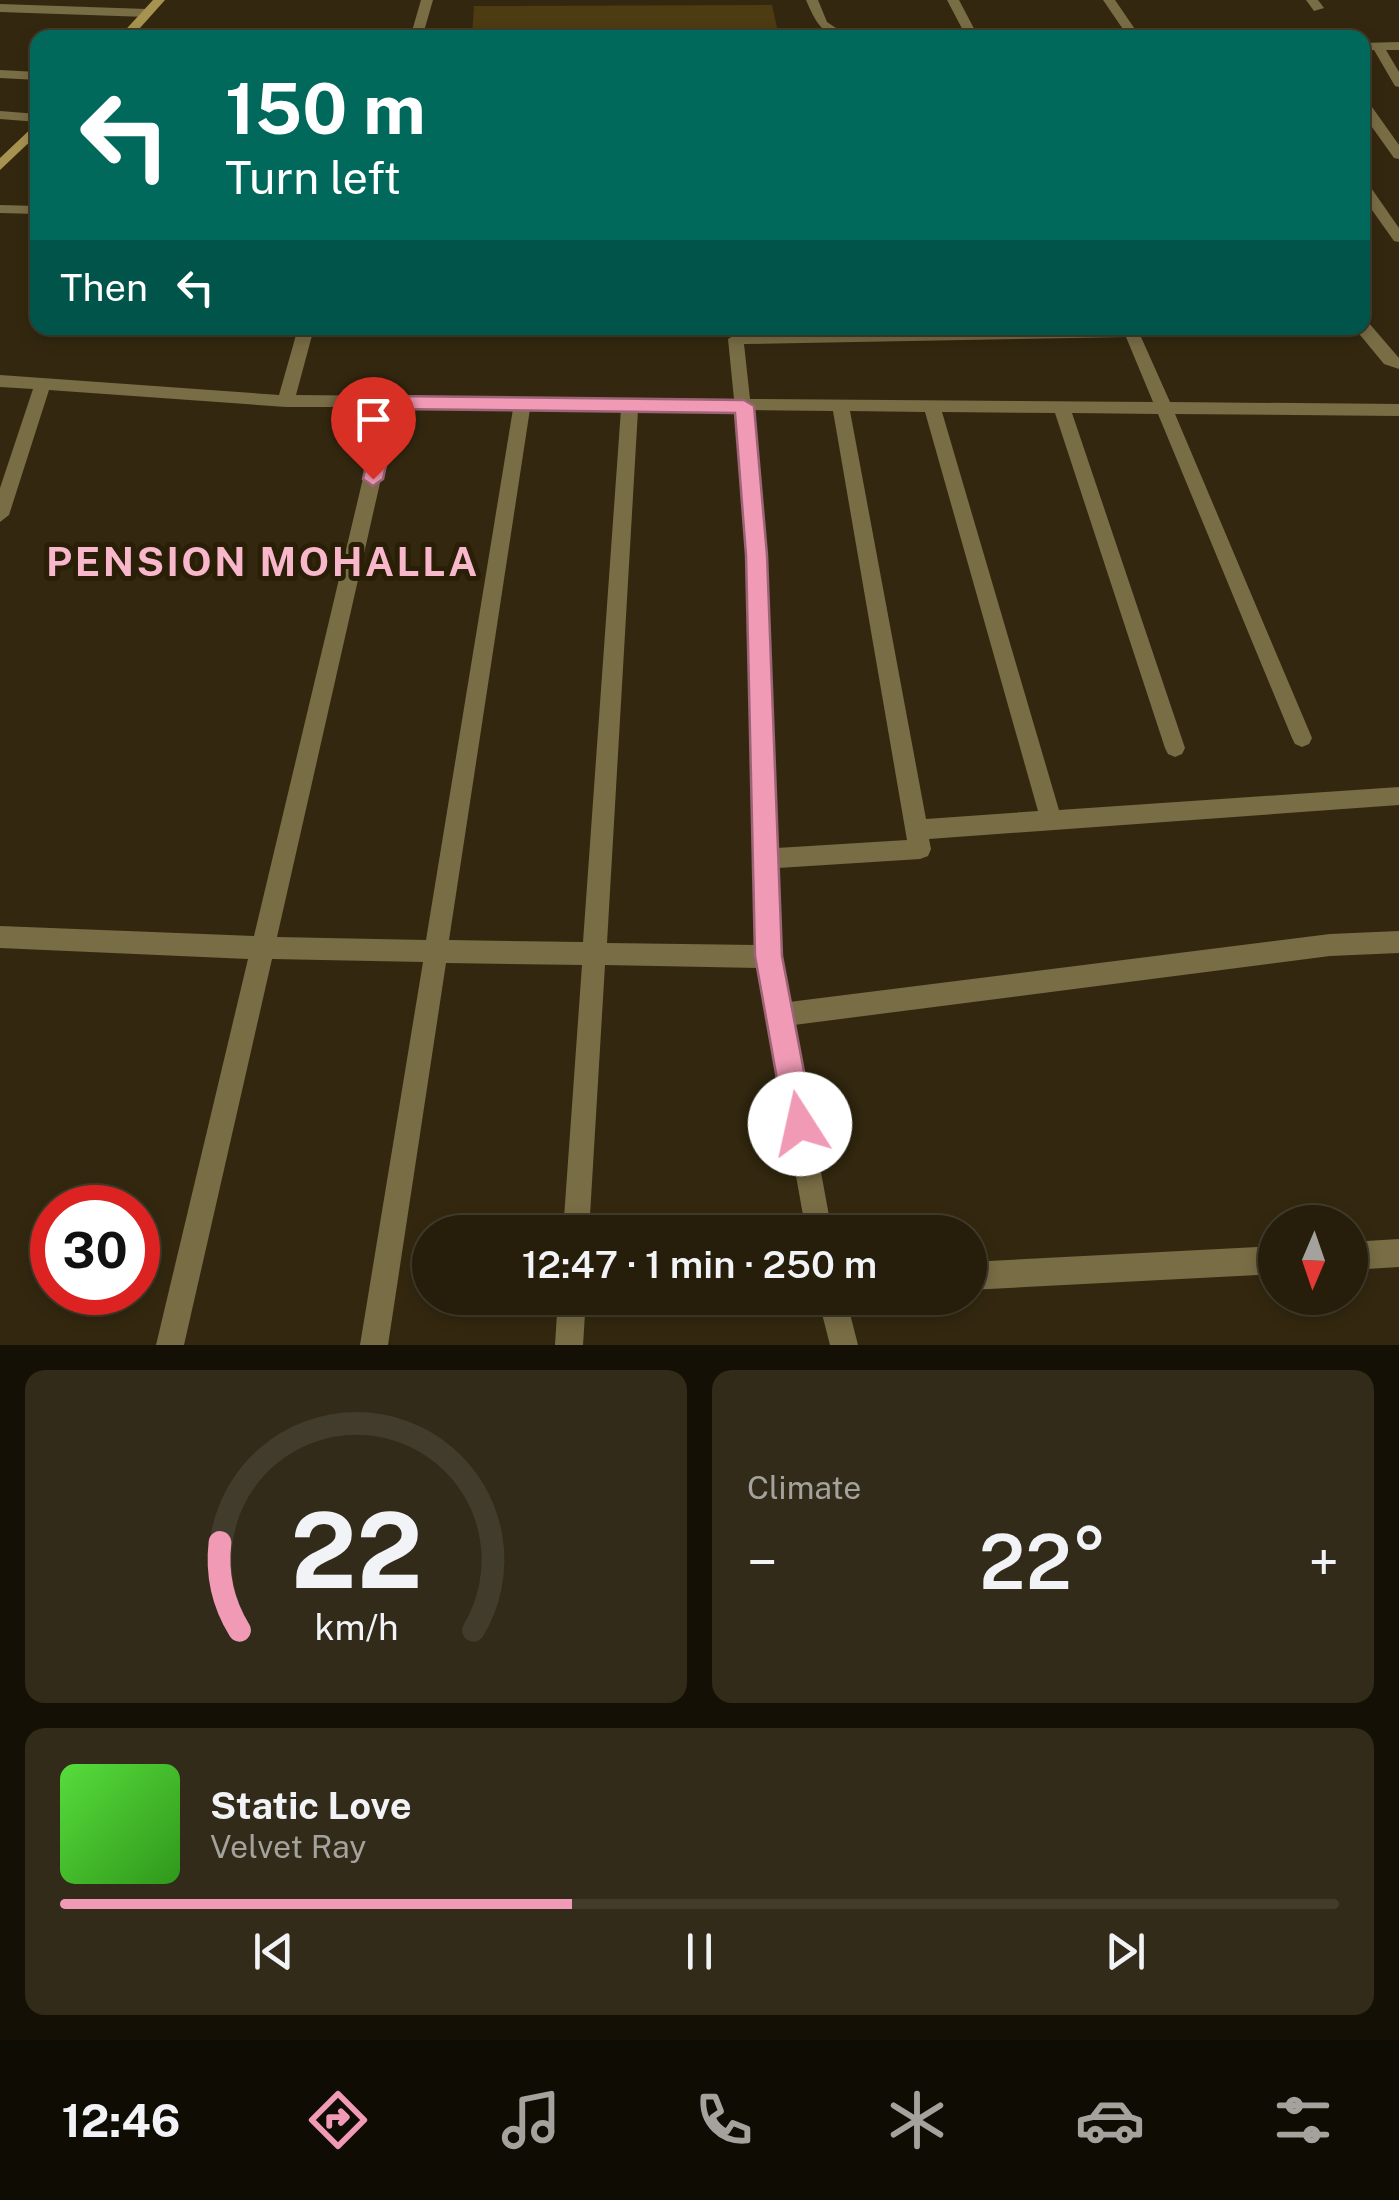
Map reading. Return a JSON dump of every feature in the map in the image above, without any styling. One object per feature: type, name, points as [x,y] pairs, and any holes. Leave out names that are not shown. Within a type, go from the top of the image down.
[{"type":"street","points":[[131,30],[159,0]]},
{"type":"street","points":[[418,30],[427,0]]},
{"type":"street","points":[[812,0],[822,24],[832,30]]},
{"type":"street","points":[[953,0],[969,30]]},
{"type":"street","points":[[1109,0],[1130,30]]},
{"type":"street","points":[[0,8],[147,13]]},
{"type":"street","points":[[1370,46],[1399,46]]},
{"type":"street","points":[[1378,46],[1399,83]]},
{"type":"street","points":[[0,74],[30,76]]},
{"type":"street","points":[[1370,114],[1399,155]]},
{"type":"street","points":[[0,116],[30,121]]},
{"type":"street","points":[[0,166],[30,131]]},
{"type":"street","points":[[1370,196],[1399,238]]},
{"type":"street","points":[[0,209],[30,210]]},
{"type":"street","points":[[286,400],[304,335]]},
{"type":"street","points":[[816,1215],[769,956],[757,555],[736,339],[912,335]]},
{"type":"street","points":[[1133,335],[1302,738]]},
{"type":"street","points":[[1369,335],[1390,360],[1399,364]]},
{"type":"street","points":[[0,381],[286,400],[522,405],[1399,410]]},
{"type":"street","points":[[0,516],[43,383]]},
{"type":"street","points":[[170,1345],[390,402]]},
{"type":"street","points":[[374,1345],[522,405]]},
{"type":"street","points":[[577,1215],[630,405]]},
{"type":"street","points":[[766,859],[920,849],[842,407]]},
{"type":"street","points":[[932,408],[1051,820]]},
{"type":"street","points":[[1062,410],[1174,748]]},
{"type":"street","points":[[916,830],[1399,796]]},
{"type":"street","points":[[0,937],[263,948],[769,956]]},
{"type":"street","points":[[780,1015],[1330,945],[1399,942]]},
{"type":"street","points":[[1368,1255],[1399,1254]]},
{"type":"street","points":[[987,1275],[1258,1261]]},
{"type":"street","points":[[569,1345],[571,1315]]},
{"type":"street","points":[[836,1315],[844,1345]]},
{"type":"shaded area","points":[[772,5],[777,30],[472,30],[474,6]]},
{"type":"district","name":"PENSION MOHALLA","points":[[263,562]]},
{"type":"route","points":[[373,479],[390,402],[744,406],[757,555],[769,956],[800,1124]]}]
